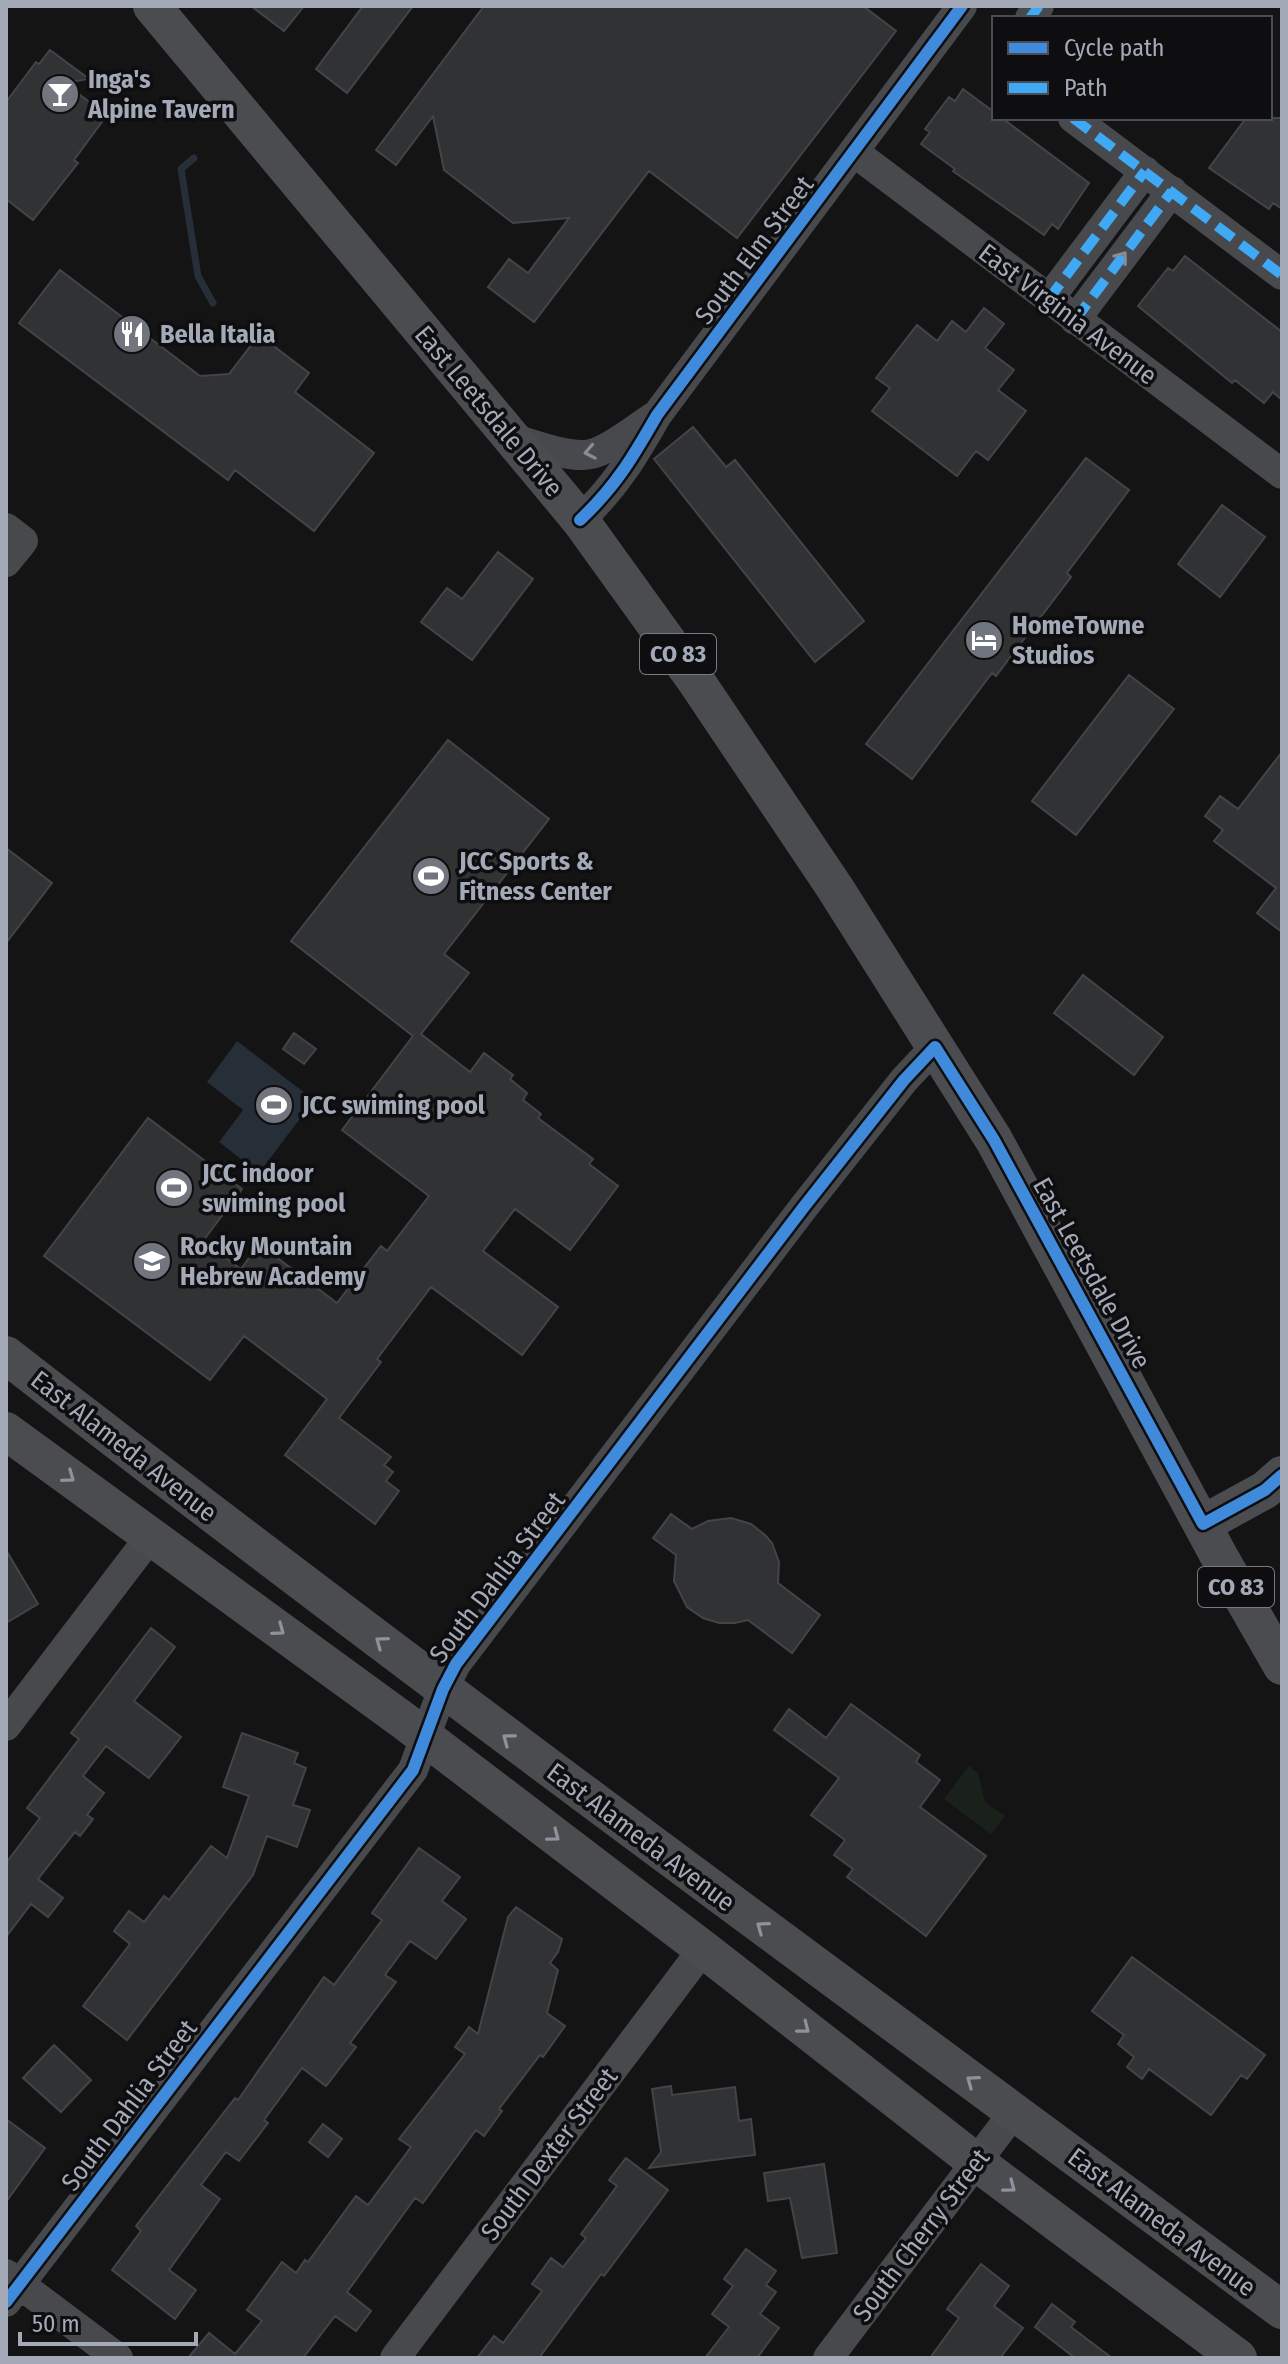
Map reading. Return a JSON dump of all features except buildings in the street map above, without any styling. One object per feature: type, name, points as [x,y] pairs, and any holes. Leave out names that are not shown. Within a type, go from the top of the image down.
[{"type":"main road","name":"East Leetsdale Drive","points":[[152,6],[580,520],[696,681],[835,888],[994,1140],[1282,1666]]},
{"type":"main road","name":"East Alameda Avenue","points":[[6,1355],[443,1689],[1282,2310]]},
{"type":"main road","name":"East Alameda Avenue","points":[[6,1431],[425,1737],[976,2162],[1238,2358]]},
{"type":"main road","points":[[1203,1524],[1265,1490],[1282,1475]]},
{"type":"street","name":"South Elm Street","points":[[580,520],[607,495],[657,415],[962,6]]},
{"type":"street","points":[[1076,120],[1282,275]]},
{"type":"street","name":"East Virginia Avenue","points":[[854,152],[1282,474]]},
{"type":"street","points":[[1048,300],[1145,171]]},
{"type":"street","points":[[1075,320],[1172,191]]},
{"type":"street","name":"South Elm Street","points":[[511,438],[564,452],[590,455],[657,415]]},
{"type":"street","name":"South Dahlia Street","points":[[11,2287],[413,1770],[443,1689],[456,1664],[803,1208],[904,1080],[935,1047]]},
{"type":"street","points":[[6,1726],[150,1537]]},
{"type":"street","name":"South Dexter Street","points":[[395,2358],[703,1949]]},
{"type":"street","name":"South Cherry Street","points":[[828,2358],[1014,2112]]},
{"type":"street","points":[[11,2287],[118,2358]]},
{"type":"shaded area","name":"JCC swiming pool","points":[[237,1041],[314,1100],[259,1173],[219,1142],[243,1110],[207,1082]]},
{"type":"shaded area","points":[[969,1766],[978,1773],[985,1802],[1005,1816],[991,1834],[944,1799]]},
{"type":"waterway","points":[[194,158],[181,169],[198,276],[213,303]]},
{"type":"marked path","points":[[1032,16],[1039,6]]},
{"type":"marked path","points":[[1076,120],[1282,275]]},
{"type":"marked path","points":[[1048,300],[1145,171]]},
{"type":"marked path","points":[[1075,320],[1172,191]]},
{"type":"cycle path","points":[[580,520],[614,483],[657,415],[962,6]]},
{"type":"cycle path","points":[[6,2302],[413,1770],[443,1689],[456,1664],[803,1208],[904,1080],[935,1047],[994,1140],[1203,1524],[1265,1490],[1282,1475]]},
{"type":"place","name":"Inga's Alpine Tavern","points":[[60,94]]},
{"type":"place","name":"Bella Italia","points":[[132,334]]},
{"type":"place","name":"HomeTowne Studios","points":[[984,640]]},
{"type":"place","name":"JCC Sports & Fitness Center","points":[[431,876]]},
{"type":"place","name":"JCC swiming pool","points":[[274,1105]]},
{"type":"place","name":"JCC indoor swiming pool","points":[[174,1188]]},
{"type":"place","name":"Rocky Mountain Hebrew Academy","points":[[152,1261]]}]
